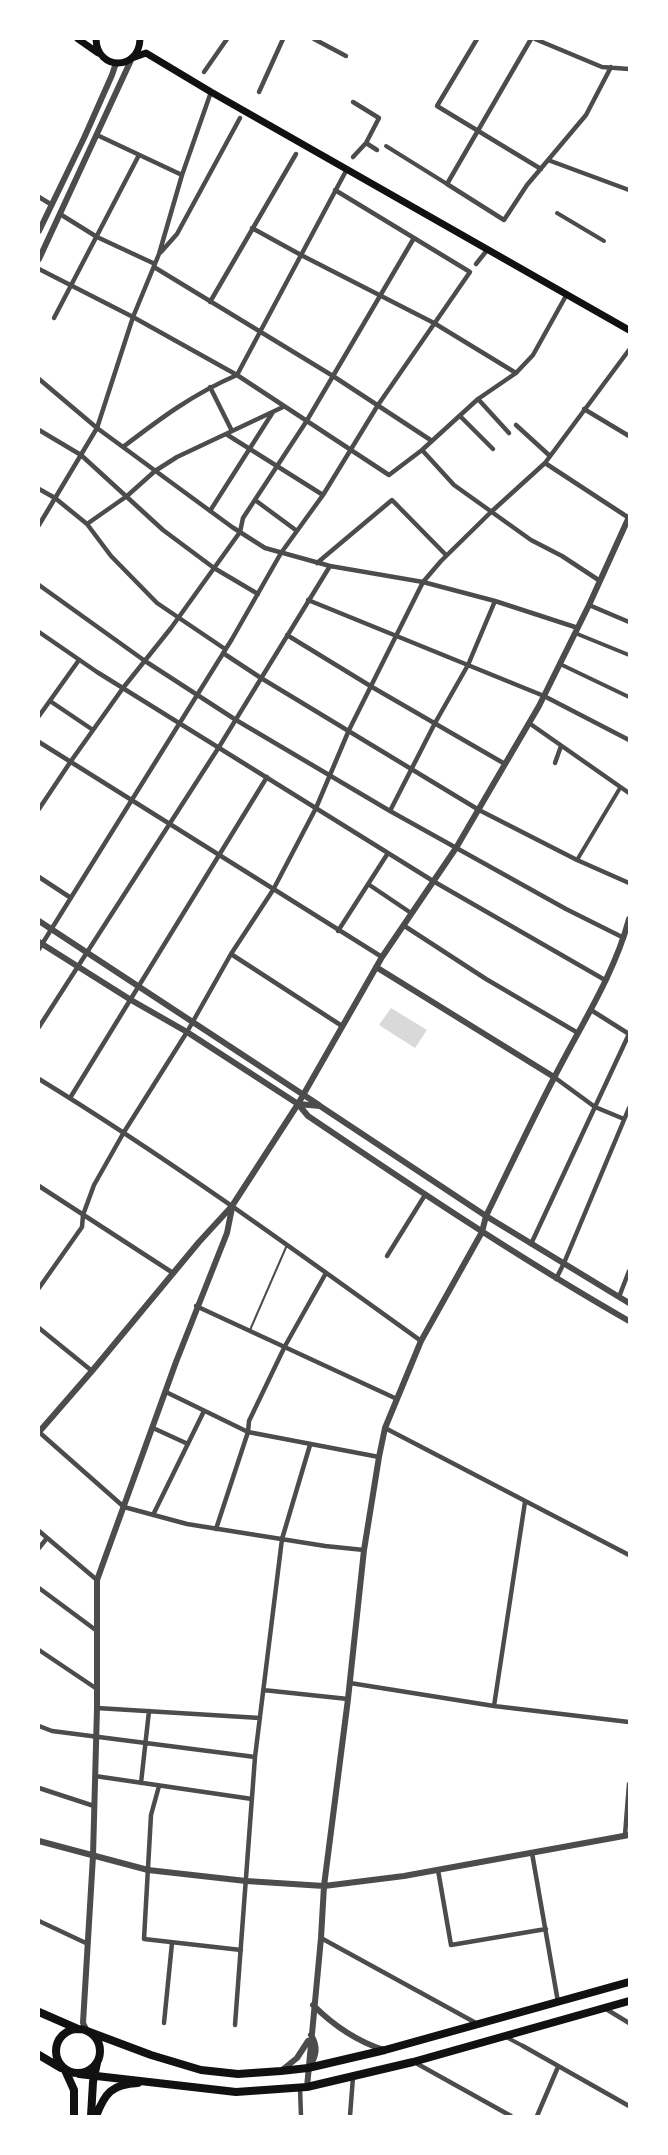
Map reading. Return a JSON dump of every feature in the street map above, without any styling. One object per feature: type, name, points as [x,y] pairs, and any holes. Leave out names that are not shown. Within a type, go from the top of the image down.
[{"type":"main road","points":[[78,39],[105,59],[116,63],[126,62],[132,58],[137,53],[141,40]]},
{"type":"main road","points":[[96,39],[100,54]]},
{"type":"main road","points":[[132,58],[146,53],[629,330]]},
{"type":"main road","points":[[39,2012],[151,2055],[201,2070],[238,2074],[308,2068],[385,2050],[629,1982]]},
{"type":"main road","points":[[39,2055],[65,2070],[79,2074],[146,2083],[236,2092],[303,2087],[413,2062],[629,2001]]},
{"type":"main road","points":[[74,2116],[74,2090],[57,2058],[57,2044],[65,2033],[83,2030],[93,2035],[100,2048],[94,2076],[91,2116]]},
{"type":"main road","points":[[79,2074],[97,2063]]},
{"type":"main road","points":[[96,2116],[105,2096],[115,2087],[146,2083]]},
{"type":"street","points":[[204,72],[227,39]]},
{"type":"street","points":[[259,92],[283,39]]},
{"type":"street","points":[[315,39],[346,56]]},
{"type":"street","points":[[477,39],[437,106],[541,169]]},
{"type":"street","points":[[447,184],[533,39],[602,67],[629,69]]},
{"type":"street","points":[[39,259],[132,58]]},
{"type":"street","points":[[39,231],[116,63]]},
{"type":"street","points":[[386,146],[504,220],[527,185],[586,115],[611,67]]},
{"type":"street","points":[[39,525],[97,428],[134,317],[155,266],[182,175],[212,92]]},
{"type":"street","points":[[353,102],[379,118],[366,143],[353,157]]},
{"type":"street","points":[[159,254],[177,234],[240,118]]},
{"type":"street","points":[[97,135],[182,175]]},
{"type":"street","points":[[366,143],[377,150]]},
{"type":"street","points":[[210,302],[296,154]]},
{"type":"street","points":[[54,318],[139,155]]},
{"type":"street","points":[[548,160],[629,190]]},
{"type":"street","points":[[123,447],[166,414],[210,387],[237,375],[347,169]]},
{"type":"street","points":[[335,190],[470,272],[378,405],[323,495],[281,553],[197,695],[40,945],[187,1032],[298,1104],[308,1116],[482,1232],[556,1279],[629,1321]]},
{"type":"street","points":[[39,197],[52,205]]},
{"type":"street","points":[[557,213],[604,241]]},
{"type":"street","points":[[60,214],[97,237],[155,266],[333,376],[432,441]]},
{"type":"street","points":[[252,228],[434,322],[516,373]]},
{"type":"street","points":[[39,809],[123,688],[178,618],[240,532],[243,518],[306,422],[414,238]]},
{"type":"street","points":[[476,264],[488,249]]},
{"type":"street","points":[[39,269],[134,317],[237,375],[389,475],[422,450],[478,399],[516,373],[533,355],[567,294]]},
{"type":"street","points":[[39,1288],[82,1227],[83,1215],[94,1185],[124,1132],[187,1032],[231,954],[273,890],[316,808],[349,730],[423,582],[446,555],[545,463],[629,350]]},
{"type":"street","points":[[39,379],[97,428],[210,511],[265,548],[330,566],[423,582],[495,601],[576,631],[629,655]]},
{"type":"street","points":[[210,387],[232,431]]},
{"type":"street","points":[[478,399],[509,432]]},
{"type":"street","points":[[87,524],[127,496],[155,471],[177,457],[283,407]]},
{"type":"street","points":[[584,409],[629,436]]},
{"type":"street","points":[[210,511],[273,412]]},
{"type":"street","points":[[460,416],[493,449]]},
{"type":"street","points":[[516,425],[550,456]]},
{"type":"street","points":[[39,430],[81,456],[163,530],[214,568],[258,594]]},
{"type":"street","points":[[226,434],[323,495]]},
{"type":"street","points":[[422,450],[454,485],[531,540],[562,556],[600,581]]},
{"type":"street","points":[[364,1550],[187,1524],[124,1507],[39,1432],[232,1206],[298,1104],[382,957],[456,848],[544,696],[629,518],[545,463]]},
{"type":"street","points":[[39,489],[55,498],[87,524],[111,556],[157,603],[261,678],[479,810],[577,860],[629,883]]},
{"type":"street","points":[[255,500],[297,531]]},
{"type":"street","points":[[317,563],[392,500],[446,555]]},
{"type":"street","points":[[39,1027],[219,747],[330,566]]},
{"type":"street","points":[[39,585],[145,661],[236,720],[390,811],[566,909],[624,938]]},
{"type":"street","points":[[308,600],[544,696],[629,740]]},
{"type":"street","points":[[390,811],[468,665],[495,601]]},
{"type":"street","points":[[589,605],[629,622]]},
{"type":"street","points":[[39,632],[123,688],[433,881],[606,980]]},
{"type":"street","points":[[287,635],[506,764]]},
{"type":"street","points":[[39,716],[79,660]]},
{"type":"street","points":[[560,664],[629,697]]},
{"type":"street","points":[[50,701],[93,730]]},
{"type":"street","points":[[529,723],[629,793]]},
{"type":"street","points":[[39,742],[382,957]]},
{"type":"street","points":[[555,763],[561,746]]},
{"type":"street","points":[[70,1098],[267,777]]},
{"type":"street","points":[[577,860],[620,788]]},
{"type":"street","points":[[338,931],[388,853]]},
{"type":"street","points":[[39,877],[71,898]]},
{"type":"street","points":[[368,884],[411,913]]},
{"type":"street","points":[[281,2071],[297,2058],[311,2035],[324,1886],[350,1683],[364,1550],[385,1428],[421,1341],[482,1232],[486,1216],[554,1077],[606,980],[624,938],[629,919]]},
{"type":"street","points":[[39,921],[486,1216],[629,1303]]},
{"type":"street","points":[[403,925],[486,979],[578,1033]]},
{"type":"street","points":[[231,954],[342,1026]]},
{"type":"street","points":[[376,967],[554,1077],[595,1107],[624,1119]]},
{"type":"street","points":[[531,1244],[629,1034],[591,1010]]},
{"type":"street","points":[[39,1079],[124,1132],[232,1206],[421,1341]]},
{"type":"street","points":[[298,1104],[320,1106]]},
{"type":"street","points":[[556,1279],[629,1108]]},
{"type":"street","points":[[39,1186],[173,1273]]},
{"type":"street","points":[[387,1256],[426,1195]]},
{"type":"street","points":[[83,2030],[93,1856],[97,1708],[97,1580],[196,1306],[227,1233],[232,1206]]},
{"type":"street","points":[[619,1297],[629,1271]]},
{"type":"street","points":[[216,1529],[248,1432],[249,1422],[285,1346],[326,1272]]},
{"type":"street","points":[[196,1306],[397,1399]]},
{"type":"street","points":[[39,1328],[92,1371]]},
{"type":"street","points":[[166,1392],[248,1432],[379,1457]]},
{"type":"street","points":[[153,1515],[204,1411]]},
{"type":"street","points":[[153,1428],[188,1444]]},
{"type":"street","points":[[385,1428],[629,1556]]},
{"type":"street","points":[[235,2025],[255,1757],[282,1539],[310,1445]]},
{"type":"street","points":[[494,1706],[525,1502]]},
{"type":"street","points":[[39,1531],[97,1580]]},
{"type":"street","points":[[39,1548],[46,1538]]},
{"type":"street","points":[[39,1588],[97,1631]]},
{"type":"street","points":[[39,1650],[97,1689]]},
{"type":"street","points":[[350,1683],[494,1706],[629,1722]]},
{"type":"street","points":[[263,1690],[348,1699]]},
{"type":"street","points":[[97,1708],[260,1718]]},
{"type":"street","points":[[141,1783],[148,1712]]},
{"type":"street","points":[[39,1726],[52,1731],[255,1757]]},
{"type":"street","points":[[95,1776],[252,1799]]},
{"type":"street","points":[[39,1840],[148,1870],[246,1881],[324,1886],[438,1870],[627,1835],[629,1784]]},
{"type":"street","points":[[159,1786],[151,1815],[144,1939],[241,1950]]},
{"type":"street","points":[[39,1788],[94,1806]]},
{"type":"street","points":[[532,1853],[558,2002]]},
{"type":"street","points":[[438,1870],[451,1945],[546,1929]]},
{"type":"street","points":[[39,1921],[88,1944]]},
{"type":"street","points":[[321,1938],[478,2025]]},
{"type":"street","points":[[164,2023],[171,1943]]},
{"type":"street","points":[[313,2005],[330,2022],[349,2035],[385,2050]]},
{"type":"street","points":[[605,2008],[629,2023]]},
{"type":"street","points":[[301,2116],[303,2087],[308,2068],[315,2056],[316,2043],[311,2035]]},
{"type":"street","points":[[506,2037],[629,2106]]},
{"type":"street","points":[[413,2062],[511,2116]]},
{"type":"street","points":[[537,2116],[558,2067]]},
{"type":"street","points":[[350,2116],[353,2077]]},
{"type":"lane","points":[[250,1330],[287,1245]]},
{"type":"shaded area","points":[[391,1008],[427,1030],[415,1048],[379,1025]]}]
